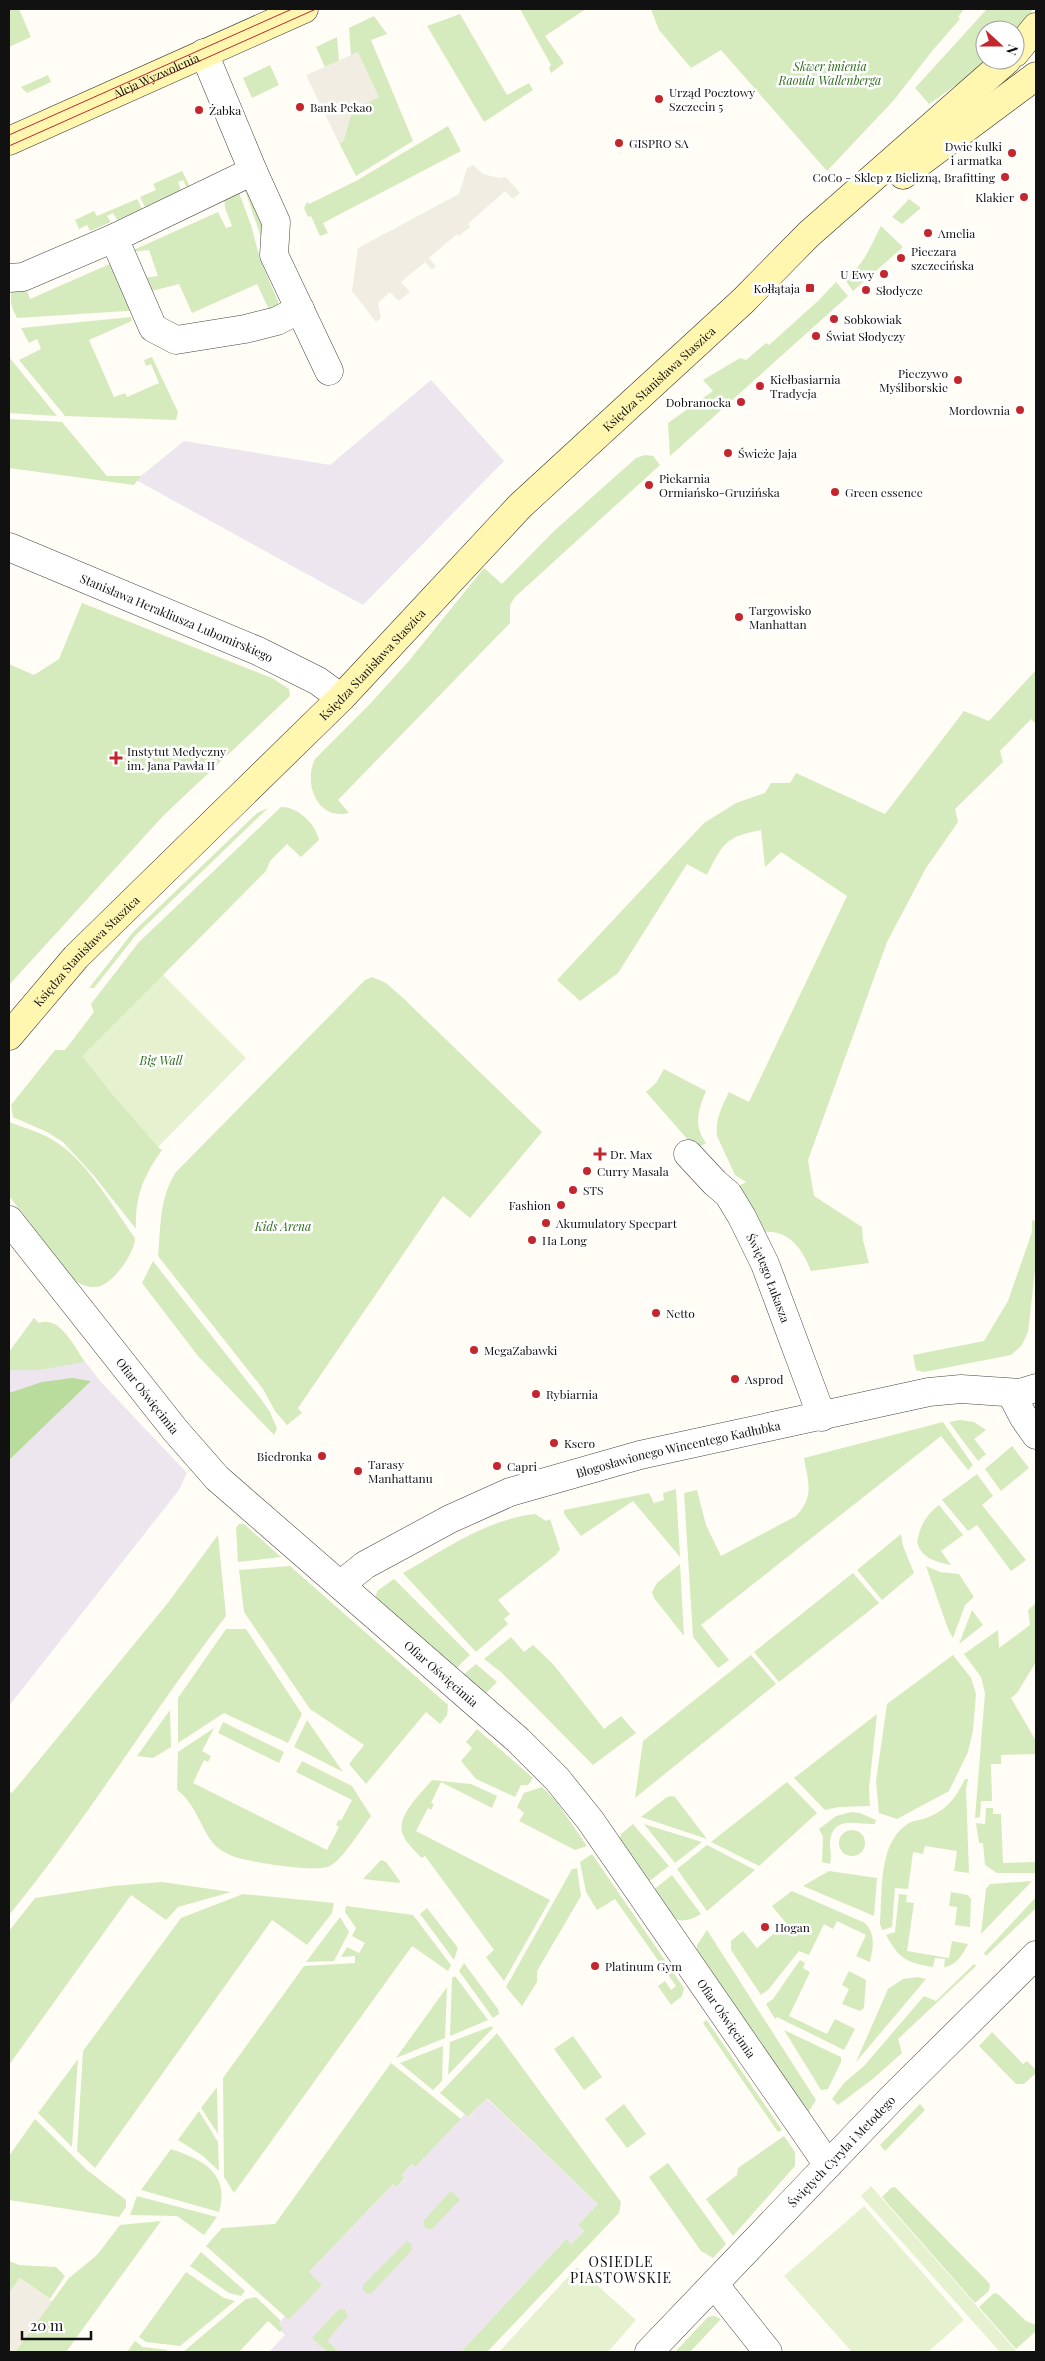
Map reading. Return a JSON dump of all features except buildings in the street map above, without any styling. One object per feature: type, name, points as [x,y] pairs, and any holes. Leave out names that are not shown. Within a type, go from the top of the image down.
[{"type":"street","name":"Aleja Wyzwolenia","points":[[9,141],[299,10]]},
{"type":"street","points":[[1025,41],[1036,28]]},
{"type":"street","points":[[204,53],[276,222],[274,255],[328,371]]},
{"type":"street","name":"Księdza Stanisława Staszica","points":[[9,1036],[76,957],[341,698],[520,506],[743,301],[809,234],[997,70]]},
{"type":"street","name":"Księdza Stanisława Staszica","points":[[743,301],[931,153],[1036,76]]},
{"type":"street","points":[[9,278],[23,277],[114,238],[253,171]]},
{"type":"street","points":[[114,238],[153,328],[176,340],[245,329],[277,321],[300,309]]},
{"type":"street","name":"Stanisława Herakliusza Lubomirskiego","points":[[9,547],[258,651],[318,681],[341,698]]},
{"type":"street","name":"Świętego Łukasza","points":[[688,1154],[728,1194],[742,1217],[765,1264],[822,1417]]},
{"type":"street","name":"Ofiar Oświęcimia","points":[[9,1220],[196,1454],[241,1500],[491,1716],[557,1779],[590,1820],[828,2165]]},
{"type":"street","points":[[1036,1371],[1023,1386],[1024,1418],[1036,1435]]},
{"type":"street","name":"Błogosławionego Wincentego Kadłubka","points":[[340,1585],[365,1565],[432,1528],[510,1492],[640,1455],[822,1417],[939,1390],[1024,1391]]},
{"type":"street","name":"Świętych Cyryla i Metodego","points":[[649,2352],[828,2165],[1036,1955]]},
{"type":"street","points":[[714,2284],[768,2352]]},
{"type":"shaded area","points":[[358,52],[379,97],[352,111],[343,142],[339,143],[306,75]]},
{"type":"shaded area","points":[[473,165],[483,174],[499,178],[506,177],[520,193],[513,199],[505,191],[468,224],[470,227],[459,236],[457,234],[429,258],[436,266],[432,270],[425,262],[401,282],[410,292],[399,301],[390,292],[378,303],[381,318],[376,322],[352,291],[358,248],[459,194],[467,168]]},
{"type":"shaded area","points":[[431,380],[504,461],[363,605],[136,480],[184,441],[330,465]]},
{"type":"shaded area","points":[[34,1318],[39,1323],[46,1322],[57,1325],[100,1381],[187,1473],[179,1490],[9,1706],[9,1352]]},
{"type":"shaded area","points":[[486,2098],[598,2204],[578,2225],[584,2231],[571,2244],[565,2240],[461,2352],[269,2352],[285,2335],[281,2331],[279,2324],[285,2316],[289,2320],[309,2272],[393,2184],[396,2187],[405,2179],[401,2175],[412,2164],[415,2167],[465,2114],[469,2117]]},
{"type":"shaded area","points":[[20,2278],[52,2301],[15,2352],[9,2352],[9,2293]]},
{"type":"green space","points":[[9,9],[19,9],[31,37],[9,47]]},
{"type":"green space","points":[[520,9],[586,9],[545,36],[564,63],[551,73],[549,68],[551,65]]},
{"type":"green space","name":"Skwer imienia Raoula Wallenberga","points":[[651,9],[964,9],[958,17],[960,19],[894,100],[827,171],[721,50],[691,68],[659,30]]},
{"type":"green space","points":[[987,9],[1032,9],[1030,21],[1025,28],[1025,20],[977,20]]},
{"type":"green space","points":[[460,14],[507,95],[529,83],[533,90],[484,122],[427,26]]},
{"type":"green space","points":[[374,16],[387,34],[371,40],[413,141],[356,176],[339,143],[343,142],[352,111],[357,53],[351,56],[349,28]]},
{"type":"green space","points":[[975,22],[975,70],[978,70],[929,104],[915,88]]},
{"type":"green space","points":[[337,37],[339,61],[325,67],[316,47]]},
{"type":"green space","points":[[270,65],[279,85],[252,98],[243,78]]},
{"type":"green space","points":[[48,75],[51,82],[27,93],[21,87]]},
{"type":"green space","points":[[448,126],[461,151],[323,223],[328,233],[320,236],[311,216],[308,217],[304,208],[307,202],[309,204],[356,181]]},
{"type":"green space","points":[[182,171],[190,187],[187,188],[183,180],[178,182],[181,190],[145,207],[140,197],[156,190],[153,184]]},
{"type":"green space","points":[[244,187],[248,187],[268,226],[266,252]]},
{"type":"green space","points":[[238,190],[251,225],[260,259],[284,316],[274,320],[257,284],[192,313],[179,284],[148,292],[141,278],[158,276],[149,250],[129,252],[218,212],[226,228],[232,226],[225,208],[224,196]]},
{"type":"green space","points":[[137,199],[142,209],[117,220],[113,213],[107,216],[111,222],[90,231],[87,225],[79,229],[75,220],[94,211],[97,216]]},
{"type":"green space","points":[[909,199],[921,208],[902,224],[892,217]]},
{"type":"green space","points":[[881,226],[903,247],[853,291],[843,277],[850,274],[861,263]]},
{"type":"green space","points":[[112,263],[142,310],[17,318],[12,305],[12,291],[26,288],[30,299]]},
{"type":"green space","points":[[836,282],[848,296],[670,456],[668,423],[713,391],[703,380],[740,358],[746,360],[766,343],[769,345],[818,301]]},
{"type":"green space","points":[[131,317],[132,321],[89,340],[114,397],[125,393],[127,397],[159,383],[151,364],[146,366],[144,360],[152,357],[178,412],[176,420],[65,416],[19,360],[41,349],[37,339],[29,343],[21,328]]},
{"type":"green space","points":[[9,357],[57,416],[9,413]]},
{"type":"green space","points":[[9,419],[62,422],[107,476],[141,476],[134,485],[9,468]]},
{"type":"green space","points":[[645,455],[653,456],[660,465],[515,597],[510,605],[510,623],[338,800],[349,813],[338,814],[328,811],[321,806],[312,789],[312,769],[315,759],[368,706],[408,662],[484,568],[502,584],[554,531],[636,458]]},
{"type":"green space","name":"Instytut Medyczny im. Jana Pawła II","points":[[82,603],[272,678],[289,689],[290,696],[163,816],[9,985],[9,664],[34,675],[59,659]]},
{"type":"green space","points":[[1036,670],[1036,724],[1031,719],[1000,751],[1003,762],[955,809],[958,822],[926,868],[887,942],[808,1160],[814,1196],[862,1227],[869,1263],[811,1271],[800,1249],[794,1243],[782,1234],[765,1232],[750,1204],[737,1187],[746,1182],[735,1175],[717,1136],[717,1124],[729,1092],[749,1102],[847,896],[781,852],[765,867],[761,830],[740,835],[726,843],[717,855],[707,875],[687,864],[618,973],[580,1001],[557,980],[704,823],[736,803],[765,793],[771,783],[790,783],[796,773],[885,814],[964,711],[989,721]]},
{"type":"green space","points":[[281,807],[293,809],[305,817],[314,828],[319,840],[301,857],[287,844],[270,861],[266,871],[163,975],[158,1147],[162,1150],[145,1178],[142,1187],[137,1207],[136,1229],[95,1177],[63,1142],[47,1132],[13,1117],[11,1105],[55,1050],[65,1050],[94,1012],[91,1004],[139,942]]},
{"type":"green space","points":[[268,808],[136,935],[94,988],[89,988],[133,932],[257,813]]},
{"type":"green space","name":"Big Wall","points":[[163,975],[246,1058],[158,1147],[82,1056]]},
{"type":"green space","name":"Kids Arena","points":[[372,977],[386,983],[402,997],[542,1132],[470,1218],[443,1196],[298,1408],[302,1413],[287,1425],[275,1411],[263,1389],[158,1256],[164,1202],[170,1182],[176,1172],[365,980]]},
{"type":"green space","points":[[664,1069],[706,1091],[701,1105],[698,1124],[706,1143],[696,1149],[646,1092],[656,1083]]},
{"type":"green space","points":[[9,1122],[47,1137],[71,1153],[91,1175],[135,1238],[127,1260],[109,1281],[96,1287],[90,1287],[74,1280],[9,1196]]},
{"type":"green space","points":[[1032,1220],[1036,1221],[1036,1261],[1028,1332],[1022,1345],[1011,1355],[924,1372],[916,1370],[913,1355],[984,1341],[1008,1301],[1032,1232]]},
{"type":"green space","points":[[153,1261],[261,1399],[270,1412],[277,1429],[274,1435],[198,1356],[142,1283]]},
{"type":"green space","points":[[34,1318],[39,1323],[47,1322],[60,1328],[72,1341],[85,1362],[39,1370],[9,1370],[9,1352]]},
{"type":"green space","points":[[72,1378],[91,1381],[9,1460],[9,1393],[42,1382]]},
{"type":"green space","points":[[960,1420],[974,1422],[986,1430],[974,1439],[986,1454],[978,1461],[949,1422]]},
{"type":"green space","points":[[943,1422],[973,1465],[968,1470],[941,1436],[701,1625],[729,1660],[718,1668],[693,1637],[684,1493],[697,1490],[706,1525],[721,1556],[796,1516],[802,1509],[806,1502],[809,1488],[804,1458]]},
{"type":"green space","points":[[1012,1446],[1029,1468],[1001,1491],[985,1469]]},
{"type":"green space","points":[[977,1474],[993,1496],[982,1505],[1026,1560],[1011,1571],[977,1525],[968,1531],[942,1500]]},
{"type":"green space","points":[[676,1489],[680,1557],[633,1501],[581,1536],[564,1514],[564,1510],[649,1493],[654,1503],[664,1500],[663,1493]]},
{"type":"green space","points":[[939,1505],[963,1535],[941,1551],[951,1565],[935,1561],[926,1556],[917,1542],[924,1521]]},
{"type":"green space","points":[[535,1514],[546,1521],[550,1519],[560,1549],[556,1555],[498,1600],[510,1614],[504,1619],[508,1624],[476,1652],[403,1573],[483,1529],[517,1517]]},
{"type":"green space","points":[[239,1524],[244,1524],[281,1557],[238,1562],[236,1528]]},
{"type":"green space","points":[[901,1534],[903,1546],[914,1573],[882,1600],[857,1570]]},
{"type":"green space","points":[[218,1535],[226,1616],[171,1690],[65,1842],[9,1915],[9,1791],[12,1793],[167,1604]]},
{"type":"green space","points":[[680,1564],[684,1636],[654,1598],[652,1592],[657,1583]]},
{"type":"green space","points":[[290,1566],[448,1705],[447,1715],[440,1724],[426,1712],[366,1784],[349,1764],[364,1745],[310,1709],[244,1612],[239,1570]]},
{"type":"green space","points":[[926,1566],[940,1572],[959,1574],[974,1597],[965,1605],[953,1638],[948,1629]]},
{"type":"green space","points":[[853,1573],[879,1603],[779,1682],[754,1652]]},
{"type":"green space","points":[[394,1579],[470,1655],[454,1670],[375,1600],[377,1591]]},
{"type":"green space","points":[[1036,1603],[1036,1662],[1017,1693],[1011,1698],[1036,1741],[1036,1754],[1001,1755],[1001,1764],[991,1764],[992,1801],[981,1801],[980,1817],[975,1818],[985,1693],[981,1677],[964,1654],[998,1630],[999,1648],[1030,1625],[1028,1610]]},
{"type":"green space","points":[[972,1610],[983,1625],[959,1644]]},
{"type":"green space","points":[[226,1629],[246,1629],[302,1714],[288,1743],[224,1713],[178,1743],[178,1698]]},
{"type":"green space","points":[[511,1637],[524,1652],[533,1645],[553,1664],[604,1729],[621,1716],[636,1733],[593,1765],[501,1672],[484,1659]]},
{"type":"green space","points":[[751,1655],[776,1684],[635,1798],[643,1741]]},
{"type":"green space","points":[[953,1655],[971,1678],[976,1694],[973,1730],[968,1752],[949,1791],[897,1819],[879,1813],[876,1781],[887,1704]]},
{"type":"green space","points":[[476,1664],[497,1682],[483,1696],[461,1677]]},
{"type":"green space","points":[[170,1710],[171,1747],[153,1758],[137,1756]]},
{"type":"green space","points":[[877,1714],[869,1788],[870,1806],[839,1807],[825,1810],[794,1778]]},
{"type":"green space","points":[[307,1720],[343,1772],[294,1747]]},
{"type":"green space","points":[[223,1722],[284,1752],[279,1763],[218,1733]]},
{"type":"green space","points":[[214,1728],[202,1751],[211,1756],[208,1762],[204,1760],[193,1783],[327,1850],[339,1827],[336,1825],[339,1819],[341,1821],[352,1800],[296,1772],[302,1761],[352,1786],[371,1816],[335,1863],[323,1868],[299,1868],[268,1864],[235,1857],[223,1852],[213,1843],[189,1802],[177,1790],[178,1752]]},
{"type":"green space","points":[[477,1729],[533,1778],[528,1785],[521,1785],[515,1797],[476,1779],[461,1761],[472,1748],[466,1742]]},
{"type":"green space","points":[[965,1779],[968,1779],[966,1789],[969,1873],[954,1871],[957,1851],[925,1846],[923,1854],[913,1852],[908,1889],[895,1888],[892,1927],[882,1930],[880,1924],[882,1882],[887,1854],[892,1841],[900,1830],[911,1822],[933,1815],[950,1803]]},
{"type":"green space","points":[[432,1780],[471,1784],[497,1796],[492,1808],[441,1782],[431,1803],[434,1804],[431,1810],[428,1808],[416,1831],[550,1900],[504,1981],[486,1957],[494,1950],[425,1856],[422,1858],[404,1837],[402,1822],[405,1814]]},
{"type":"green space","points":[[787,1782],[817,1813],[759,1866],[711,1842]]},
{"type":"green space","points":[[542,1787],[556,1801],[587,1846],[575,1850],[519,1821],[524,1813],[517,1807],[524,1793]]},
{"type":"green space","points":[[667,1797],[675,1797],[707,1839],[641,1817]]},
{"type":"green space","points":[[986,1808],[993,1808],[993,1814],[1001,1814],[1003,1863],[1036,1862],[1036,1873],[997,1873],[985,1865],[983,1843],[979,1843],[976,1823],[985,1824]]},
{"type":"green space","points":[[852,1812],[860,1813],[876,1820],[875,1824],[847,1823],[835,1828],[830,1843],[830,1864],[822,1862],[823,1837],[819,1829],[836,1816]]},
{"type":"green space","points":[[633,1824],[669,1866],[647,1883],[619,1843],[621,1834]]},
{"type":"green space","points":[[644,1824],[702,1842],[675,1863]]},
{"type":"green space","points":[[852,1830],[861,1834],[865,1843],[861,1852],[852,1856],[843,1852],[839,1843],[843,1834]]},
{"type":"green space","points":[[707,1845],[755,1870],[707,1911],[677,1869]]},
{"type":"green space","points":[[592,1854],[684,1988],[682,1996],[671,2005],[658,1986],[665,1981],[671,1990],[676,1986],[615,1899],[597,1910],[586,1892],[580,1862]]},
{"type":"green space","points":[[381,1860],[386,1862],[400,1881],[399,1883],[363,1879]]},
{"type":"green space","points":[[577,1868],[581,1896],[537,1971],[537,1982],[522,2006],[506,1987],[572,1869]]},
{"type":"green space","points":[[829,1871],[877,1878],[874,1916],[803,1886]]},
{"type":"green space","points":[[672,1875],[701,1914],[684,1920],[677,1919],[667,1912],[652,1891]]},
{"type":"green space","points":[[1032,1881],[981,1934],[986,1889],[990,1884]]},
{"type":"green space","points":[[162,1882],[231,1892],[178,1907],[166,1920],[131,1895],[9,2065],[9,1931],[35,1898],[113,1886]]},
{"type":"green space","points":[[792,1891],[865,1923],[872,1936],[873,1946],[870,1962],[856,1956],[866,1935],[837,1921],[833,1929],[824,1924],[809,1955],[799,1951],[768,1990],[761,1995],[731,1950],[731,1941],[743,1931],[757,1948],[786,1923],[772,1906]]},
{"type":"green space","points":[[951,1892],[968,1895],[971,1899],[970,1927],[955,1925],[957,1907],[949,1906]]},
{"type":"green space","points":[[243,1894],[334,1903],[332,1913],[307,1945],[272,1920],[95,2168],[77,2151],[83,2051],[181,1918]]},
{"type":"green space","points":[[899,1894],[907,1895],[906,1902],[914,1903],[907,1951],[949,1958],[952,1941],[968,1944],[956,1962],[944,1967],[945,1959],[935,1958],[933,1967],[917,1964],[905,1959],[895,1950],[886,1935],[895,1932]]},
{"type":"green space","points":[[1036,1897],[1036,1908],[986,1956],[984,1953]]},
{"type":"green space","points":[[346,1906],[413,1915],[451,1965],[448,1971],[412,1946],[234,2193],[224,2177],[223,2078],[304,1966],[355,1963],[355,1956],[341,1957],[347,1947],[359,1953],[365,1943],[352,1936],[356,1928],[345,1912]]},
{"type":"green space","points":[[427,1908],[458,1948],[454,1960],[420,1914]]},
{"type":"green space","points":[[340,1917],[349,1932],[334,1961],[306,1962]]},
{"type":"green space","points":[[707,1930],[816,2100],[806,2116],[696,1954],[697,1945]]},
{"type":"green space","points":[[800,1960],[805,1963],[803,1968],[810,1972],[789,2016],[827,2034],[835,2019],[855,2029],[844,2050],[777,2017],[775,2019],[766,2004],[773,1999]]},
{"type":"green space","points":[[464,1963],[498,2009],[499,2014],[493,2018],[459,1971]]},
{"type":"green space","points":[[974,1964],[976,1966],[898,2039],[902,2053],[874,2078],[838,2105],[832,2099],[844,2083],[864,2066],[924,1996],[936,2001]]},
{"type":"green space","points":[[849,1971],[866,1980],[864,2008],[860,2011],[842,2004],[849,1989],[842,1985]]},
{"type":"green space","points":[[455,1976],[488,2020],[450,2036],[452,1978]]},
{"type":"green space","points":[[918,1977],[926,1979],[856,2062],[888,1989],[903,1979]]},
{"type":"green space","points":[[447,1987],[445,2038],[396,2058]]},
{"type":"green space","points":[[706,2020],[782,2130],[778,2132],[703,2023]]},
{"type":"green space","points":[[492,2026],[493,2028],[448,2075],[450,2042]]},
{"type":"green space","points":[[784,2030],[841,2057],[841,2062],[828,2089],[821,2090]]},
{"type":"green space","points":[[992,2032],[1023,2064],[1027,2061],[1036,2070],[1036,2073],[1024,2084],[1016,2084],[979,2046]]},
{"type":"green space","points":[[497,2033],[621,2202],[619,2213],[487,2352],[461,2352],[566,2239],[571,2244],[584,2231],[578,2225],[598,2204],[487,2098],[468,2117],[440,2093]]},
{"type":"green space","points":[[573,2036],[602,2077],[584,2090],[554,2049]]},
{"type":"green space","points":[[443,2046],[442,2081],[433,2090],[400,2063]]},
{"type":"green space","points":[[78,2059],[72,2147],[38,2113]]},
{"type":"green space","points":[[391,2063],[461,2119],[415,2167],[412,2164],[401,2175],[405,2178],[396,2187],[393,2184],[309,2272],[322,2285],[289,2320],[206,2246],[222,2228],[275,2224]]},
{"type":"green space","points":[[217,2087],[218,2134],[201,2108]]},
{"type":"green space","points":[[624,2104],[646,2134],[627,2148],[605,2119]]},
{"type":"green space","points":[[920,2104],[925,2110],[885,2151],[880,2145]]},
{"type":"green space","points":[[199,2111],[218,2142],[219,2171],[203,2156],[178,2140]]},
{"type":"green space","points":[[35,2119],[87,2170],[126,2200],[126,2207],[119,2217],[9,2200],[9,2156]]},
{"type":"green space","points":[[784,2136],[795,2152],[795,2166],[733,2236],[706,2199],[737,2175],[738,2168]]},
{"type":"green space","points":[[171,2149],[194,2158],[211,2170],[221,2187],[219,2212],[141,2190]]},
{"type":"green space","points":[[668,2163],[726,2244],[713,2258],[701,2251],[649,2177]]},
{"type":"green space","points":[[871,2186],[1017,2352],[1000,2352],[861,2196]]},
{"type":"green space","points":[[895,2187],[990,2284],[989,2291],[975,2303],[882,2197],[891,2188]]},
{"type":"green space","points":[[451,2191],[460,2200],[432,2229],[427,2229],[423,2225],[424,2220]]},
{"type":"green space","points":[[137,2196],[217,2217],[204,2235],[177,2216],[130,2215]]},
{"type":"green space","points":[[864,2206],[964,2320],[928,2352],[852,2352],[784,2276]]},
{"type":"green space","points":[[161,2221],[66,2352],[15,2352],[69,2278],[97,2255],[120,2225]]},
{"type":"green space","points":[[407,2241],[412,2244],[412,2250],[372,2293],[366,2294],[363,2285]]},
{"type":"green space","points":[[201,2252],[245,2291],[241,2296],[229,2293],[190,2266]]},
{"type":"green space","points":[[9,2261],[19,2265],[56,2267],[65,2276],[50,2299],[20,2278],[9,2293]]},
{"type":"green space","points":[[577,2267],[636,2320],[608,2352],[499,2352]]},
{"type":"green space","points":[[186,2272],[224,2298],[235,2301],[180,2346],[146,2342],[139,2337]]},
{"type":"green space","points":[[994,2293],[998,2294],[1026,2321],[1036,2325],[1036,2331],[1016,2349],[979,2307]]},
{"type":"green space","points":[[256,2297],[281,2321],[279,2324],[283,2328],[280,2332],[268,2321],[239,2352],[183,2352],[246,2299]]},
{"type":"green space","points":[[339,2309],[345,2310],[348,2316],[327,2341],[339,2352],[327,2352],[312,2338]]},
{"type":"green space","points":[[714,2316],[721,2319],[690,2352],[675,2352],[708,2317]]},
{"type":"green space","points":[[135,2341],[143,2347],[169,2350],[162,2352],[127,2352]]},
{"type":"tram line","points":[[9,135],[292,9]]},
{"type":"tram line","points":[[9,146],[316,9]]},
{"type":"place","name":"Urząd Pocztowy Szczecin 5","points":[[659,99]]},
{"type":"place","name":"Bank Pekao","points":[[300,107]]},
{"type":"place","name":"Żabka","points":[[199,110]]},
{"type":"place","name":"GISPRO SA","points":[[619,143]]},
{"type":"place","name":"Dwie kulki i armatka","points":[[1012,153]]},
{"type":"place","name":"CoCo - Sklep z Bielizną, Brafitting","points":[[1005,177]]},
{"type":"place","name":"Klakier","points":[[1024,197]]},
{"type":"place","name":"Amelia","points":[[928,233]]},
{"type":"place","name":"Pieczara szczecińska","points":[[901,258]]},
{"type":"place","name":"U Ewy","points":[[884,274]]},
{"type":"place","name":"Kołłątaja","points":[[810,288]]},
{"type":"place","name":"Słodycze","points":[[866,290]]},
{"type":"place","name":"Sobkowiak","points":[[834,319]]},
{"type":"place","name":"Świat Słodyczy","points":[[816,336]]},
{"type":"place","name":"Pieczywo Myśliborskie","points":[[958,380]]},
{"type":"place","name":"Kiełbasiarnia Tradycja","points":[[760,386]]},
{"type":"place","name":"Dobranocka","points":[[741,402]]},
{"type":"place","name":"Mordownia","points":[[1020,410]]},
{"type":"place","name":"Świeże Jaja","points":[[728,453]]},
{"type":"place","name":"Piekarnia Ormiańsko-Gruzińska","points":[[649,485]]},
{"type":"place","name":"Green essence","points":[[835,492]]},
{"type":"place","name":"Targowisko Manhattan","points":[[739,617]]},
{"type":"place","name":"Instytut Medyczny im. Jana Pawła II","points":[[116,758]]},
{"type":"place","name":"Dr. Max","points":[[600,1154]]},
{"type":"place","name":"Curry Masala","points":[[587,1171]]},
{"type":"place","name":"STS","points":[[573,1190]]},
{"type":"place","name":"Fashion","points":[[561,1205]]},
{"type":"place","name":"Akumulatory Specpart","points":[[546,1223]]},
{"type":"place","name":"Ha Long","points":[[532,1240]]},
{"type":"place","name":"Netto","points":[[656,1313]]},
{"type":"place","name":"MegaZabawki","points":[[474,1350]]},
{"type":"place","name":"Asprod","points":[[735,1379]]},
{"type":"place","name":"Rybiarnia","points":[[536,1394]]},
{"type":"place","name":"Ksero","points":[[554,1443]]},
{"type":"place","name":"Biedronka","points":[[322,1456]]},
{"type":"place","name":"Capri","points":[[497,1466]]},
{"type":"place","name":"Tarasy Manhattanu","points":[[358,1471]]},
{"type":"place","name":"Hogan","points":[[765,1927]]},
{"type":"place","name":"Platinum Gym","points":[[595,1966]]},
{"type":"district","name":"OSIEDLE PIASTOWSKIE","points":[[621,2270]]}]
